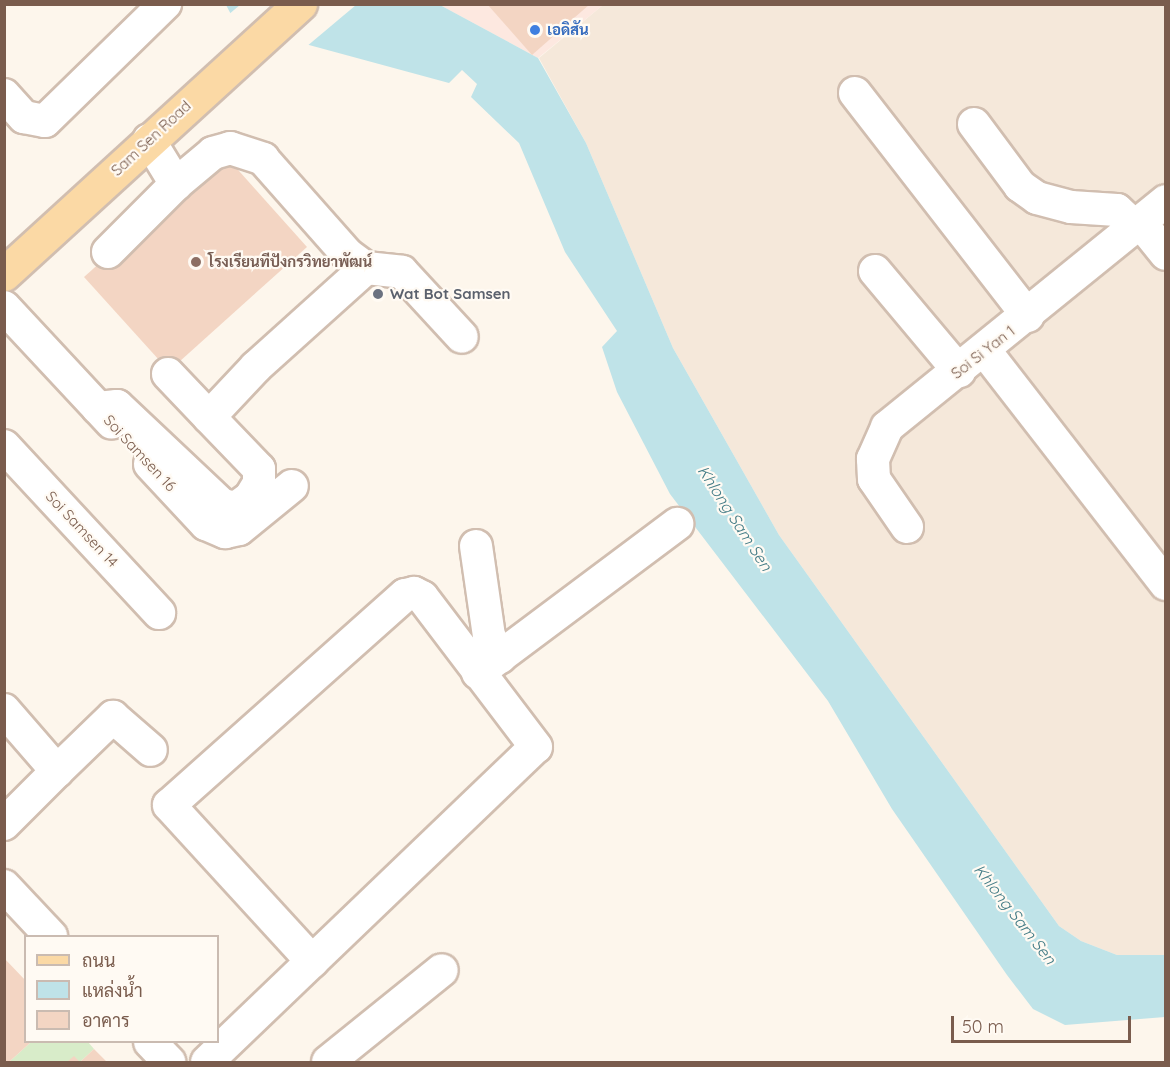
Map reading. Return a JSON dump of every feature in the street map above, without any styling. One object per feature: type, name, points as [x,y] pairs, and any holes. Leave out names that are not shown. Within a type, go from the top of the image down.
[{"type":"main road","name":"Sam Sen Road","points":[[4,274],[148,140],[300,4]]},
{"type":"street","points":[[4,94],[24,117],[45,121],[165,4]]},
{"type":"street","points":[[855,93],[1028,316]]},
{"type":"street","points":[[974,124],[1020,186],[1037,198],[1071,207],[1117,210],[1137,224],[1166,254]]},
{"type":"street","points":[[148,140],[176,184]]},
{"type":"street","points":[[108,252],[176,184],[213,153],[230,148],[263,159],[348,255],[366,268],[402,272],[462,337]]},
{"type":"street","name":"Soi Si Yan 1","points":[[907,527],[874,479],[878,440],[887,427],[985,351],[1166,201]]},
{"type":"street","points":[[209,417],[256,367],[366,268]]},
{"type":"street","points":[[875,271],[959,371]]},
{"type":"street","name":"Soi Samsen 16","points":[[4,307],[206,524],[225,532],[238,529],[292,486]]},
{"type":"street","points":[[985,351],[1166,585]]},
{"type":"street","points":[[98,408],[117,406],[222,505],[236,508],[250,498],[259,483],[259,469],[168,374]]},
{"type":"street","name":"Soi Samsen 14","points":[[4,446],[159,613]]},
{"type":"street","points":[[489,665],[677,524]]},
{"type":"street","points":[[476,546],[489,636],[489,665]]},
{"type":"street","points":[[207,1062],[536,747],[489,665],[422,597],[405,595],[169,805],[312,961]]},
{"type":"street","points":[[4,710],[57,771]]},
{"type":"street","points":[[4,824],[113,717],[152,750]]},
{"type":"street","points":[[4,886],[50,935]]},
{"type":"street","points":[[328,1062],[442,970]]},
{"type":"street","points":[[152,1043],[169,1062]]},
{"type":"shaded area","points":[[440,5],[603,5],[538,58]]},
{"type":"shaded area","points":[[603,5],[1165,5],[1165,955],[1117,955],[1081,941],[1059,926],[779,535],[673,348],[586,143],[539,58]]},
{"type":"green space","points":[[30,1043],[89,1043],[94,1049],[80,1062],[9,1062]]},
{"type":"water","name":"Khlong Sam Sen","points":[[226,5],[440,5],[538,58],[586,143],[673,348],[779,535],[1059,926],[1081,941],[1117,955],[1165,955],[1165,1017],[1065,1025],[1033,1009],[1007,975],[892,809],[828,701],[670,494],[617,392],[602,347],[617,331],[565,252],[519,143],[471,97],[477,84],[462,70],[449,83],[309,45],[234,20]]},
{"type":"pier","points":[[240,5],[356,5],[306,47],[233,23],[228,15]]},
{"type":"building","name":"เอดิสัน","points":[[487,4],[590,4],[532,55]]},
{"type":"building","name":"โรงเรียนทีปังกรวิทยาพัฒน์","points":[[223,153],[307,247],[169,371],[84,277]]},
{"type":"building","points":[[4,958],[24,979],[24,1043],[30,1043],[9,1062],[4,1062]]},
{"type":"building","points":[[94,1049],[107,1062],[80,1062]]},
{"type":"building","points":[[74,1056],[80,1062],[67,1062]]},
{"type":"place","name":"เอดิสัน","points":[[535,30]]},
{"type":"place","name":"โรงเรียนทีปังกรวิทยาพัฒน์","points":[[196,262]]},
{"type":"place","name":"Wat Bot Samsen","points":[[378,294]]}]
